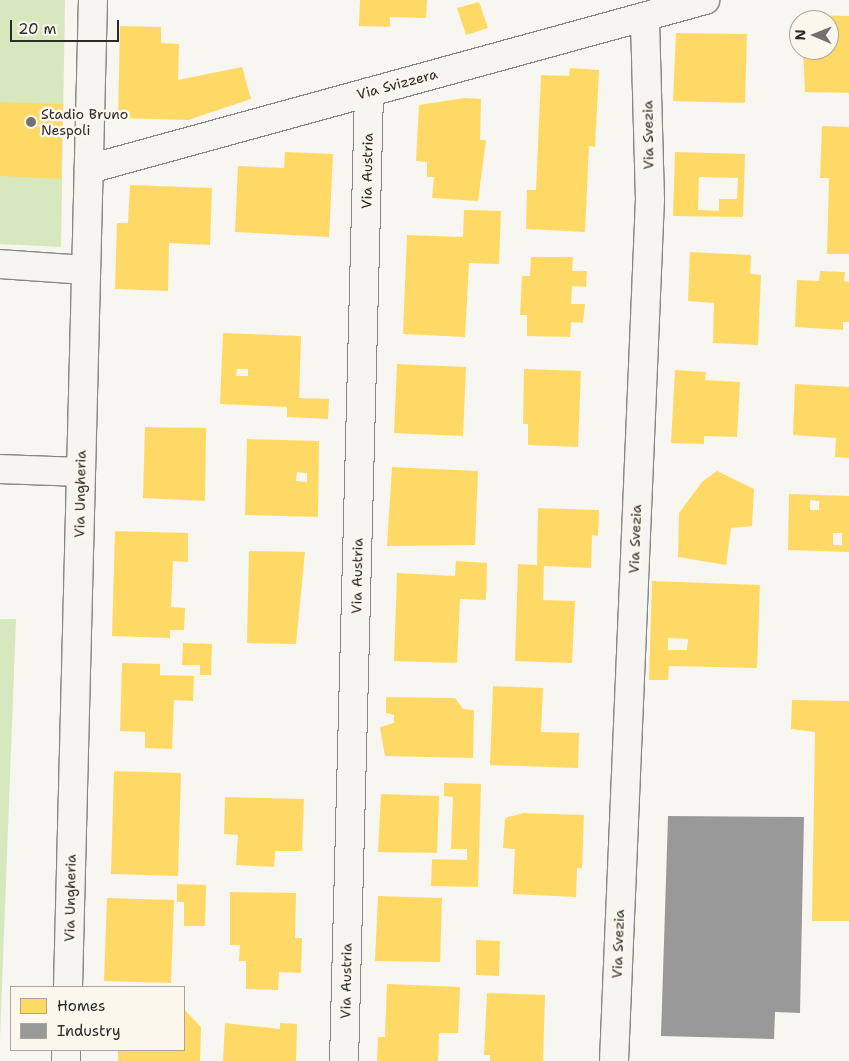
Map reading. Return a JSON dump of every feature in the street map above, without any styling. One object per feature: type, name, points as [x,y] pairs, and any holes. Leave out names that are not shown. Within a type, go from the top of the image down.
[{"type":"street","name":"Via Ungheria","points":[[68,986],[92,0]]},
{"type":"street","name":"Via Svizzera","points":[[89,169],[705,0]]},
{"type":"street","name":"Via Svezia","points":[[614,1061],[650,200],[645,17]]},
{"type":"street","name":"Via Austria","points":[[344,1061],[369,92]]},
{"type":"street","points":[[0,264],[86,270]]},
{"type":"street","points":[[0,468],[81,472]]},
{"type":"green space","name":"Stadio Bruno Nespoli","points":[[0,0],[65,0],[61,247],[0,244]]},
{"type":"green space","points":[[0,619],[16,619],[0,1039]]},
{"type":"building: Homes","points":[[360,0],[427,0],[426,18],[390,17],[390,27],[359,26]]},
{"type":"building: Homes","points":[[479,2],[488,28],[466,35],[457,8]]},
{"type":"building: Homes","points":[[839,16],[849,16],[849,93],[805,92],[803,60],[839,60]]},
{"type":"building: Homes","points":[[120,26],[161,27],[161,43],[179,44],[178,80],[242,67],[251,99],[188,120],[118,118]]},
{"type":"building: Homes","points":[[676,33],[747,34],[745,103],[673,101]]},
{"type":"building: Homes","points":[[570,68],[599,70],[595,147],[589,146],[585,232],[526,229],[527,190],[536,190],[541,75],[569,76]]},
{"type":"building: Homes","points":[[465,98],[481,99],[480,140],[486,140],[478,201],[432,198],[434,177],[427,177],[427,162],[416,161],[419,105]]},
{"type":"building: Homes","points":[[0,102],[63,104],[61,179],[0,176]]},
{"type":"building: Homes","points":[[822,126],[849,127],[849,254],[827,254],[829,178],[820,178]]},
{"type":"building: Homes","points":[[285,152],[333,154],[329,237],[235,232],[238,166],[284,168]]},
{"type":"building: Homes","points":[[675,152],[745,154],[743,217],[673,216]],"holes":[[[699,177],[738,178],[737,199],[719,199],[719,211],[698,210]]]},
{"type":"building: Homes","points":[[130,185],[212,188],[210,245],[169,243],[168,291],[115,289],[117,223],[128,223]]},
{"type":"building: Homes","points":[[464,210],[501,211],[499,264],[469,263],[465,337],[403,334],[407,235],[463,237]]},
{"type":"building: Homes","points":[[690,252],[751,255],[750,274],[761,275],[758,345],[713,343],[714,303],[688,301]]},
{"type":"building: Homes","points":[[531,257],[573,257],[572,271],[587,271],[586,287],[572,286],[571,304],[585,304],[583,323],[571,322],[570,337],[527,336],[527,315],[520,315],[522,276],[530,276]]},
{"type":"building: Homes","points":[[820,271],[845,272],[844,281],[849,282],[849,322],[843,322],[843,330],[795,327],[797,280],[819,281]]},
{"type":"building: Homes","points":[[223,333],[301,336],[299,398],[329,399],[328,419],[287,417],[287,407],[220,404]],"holes":[[[237,369],[248,369],[248,376],[236,376]]]},
{"type":"building: Homes","points":[[397,364],[466,367],[463,436],[394,433]]},
{"type":"building: Homes","points":[[524,369],[581,371],[578,447],[528,445],[528,424],[523,424]]},
{"type":"building: Homes","points":[[675,370],[706,372],[705,380],[740,382],[737,437],[704,436],[704,444],[671,443]]},
{"type":"building: Homes","points":[[795,384],[849,387],[849,458],[835,457],[836,438],[793,435]]},
{"type":"building: Homes","points":[[145,427],[206,428],[205,501],[143,498]]},
{"type":"building: Homes","points":[[247,439],[319,441],[318,517],[245,515]],"holes":[[[297,472],[307,473],[307,482],[296,481]]]},
{"type":"building: Homes","points":[[392,467],[478,471],[475,545],[387,546]]},
{"type":"building: Homes","points":[[717,471],[754,489],[752,526],[731,528],[726,565],[678,557],[679,513],[702,482]]},
{"type":"building: Homes","points":[[789,494],[849,496],[849,552],[788,550]],"holes":[[[810,500],[819,501],[819,510],[810,510]],[[833,533],[842,533],[842,545],[833,545]]]},
{"type":"building: Homes","points":[[538,508],[599,510],[598,536],[592,535],[591,568],[544,566],[543,600],[575,601],[572,663],[515,661],[518,564],[537,565]]},
{"type":"building: Homes","points":[[115,531],[188,533],[188,562],[173,561],[171,607],[185,608],[184,630],[170,630],[170,638],[112,636]]},
{"type":"building: Homes","points":[[249,551],[305,552],[296,644],[247,643]]},
{"type":"building: Homes","points":[[456,561],[487,563],[486,600],[460,599],[457,663],[394,661],[397,573],[455,576]]},
{"type":"building: Homes","points":[[652,581],[760,585],[757,668],[669,666],[668,680],[649,680]],"holes":[[[668,638],[688,639],[687,650],[668,650]]]},
{"type":"building: Homes","points":[[183,643],[212,644],[211,675],[200,675],[200,665],[182,665]]},
{"type":"building: Homes","points":[[122,663],[160,664],[160,675],[194,676],[193,701],[174,700],[172,749],[145,748],[145,732],[120,731]]},
{"type":"building: Homes","points":[[493,686],[543,688],[541,732],[579,733],[578,768],[490,765]]},
{"type":"building: Homes","points":[[386,697],[455,698],[463,709],[474,710],[473,758],[385,756],[380,727],[394,723],[394,715],[386,713]]},
{"type":"building: Homes","points":[[792,700],[849,701],[849,921],[812,921],[815,732],[791,729]]},
{"type":"building: Homes","points":[[114,771],[181,773],[178,876],[111,874]]},
{"type":"building: Homes","points":[[444,783],[481,784],[478,887],[431,886],[432,859],[467,860],[467,849],[451,849],[453,797],[444,796]]},
{"type":"building: Homes","points":[[381,794],[439,796],[437,853],[378,852]]},
{"type":"building: Homes","points":[[225,797],[304,799],[302,851],[275,851],[274,867],[236,865],[238,835],[224,834]]},
{"type":"building: Homes","points":[[523,813],[584,815],[582,868],[577,868],[576,897],[513,894],[515,849],[503,848],[505,818]]},
{"type":"building: Homes","points":[[177,884],[206,885],[205,926],[184,926],[184,902],[177,902]]},
{"type":"building: Homes","points":[[230,892],[296,893],[295,938],[302,938],[301,973],[279,972],[278,990],[246,989],[246,961],[239,961],[240,945],[230,945]]},
{"type":"building: Homes","points":[[378,896],[442,898],[440,962],[375,961]]},
{"type":"building: Homes","points":[[107,898],[174,900],[171,983],[104,981]]},
{"type":"building: Homes","points":[[476,940],[500,941],[499,976],[476,975]]},
{"type":"building: Homes","points":[[387,984],[460,987],[458,1033],[439,1033],[438,1061],[377,1061],[378,1037],[385,1037]]},
{"type":"building: Homes","points":[[487,993],[545,995],[543,1061],[490,1061],[490,1055],[484,1055]]},
{"type":"building: Homes","points":[[185,1010],[201,1027],[200,1061],[118,1061],[118,1051],[185,1051]]},
{"type":"building: Homes","points":[[225,1023],[280,1029],[280,1023],[297,1024],[296,1061],[223,1061]]},
{"type":"building: Industry","points":[[668,816],[804,817],[800,1013],[775,1012],[774,1039],[661,1036]]},
{"type":"place","name":"Stadio Bruno Nespoli","points":[[31,122]]}]
